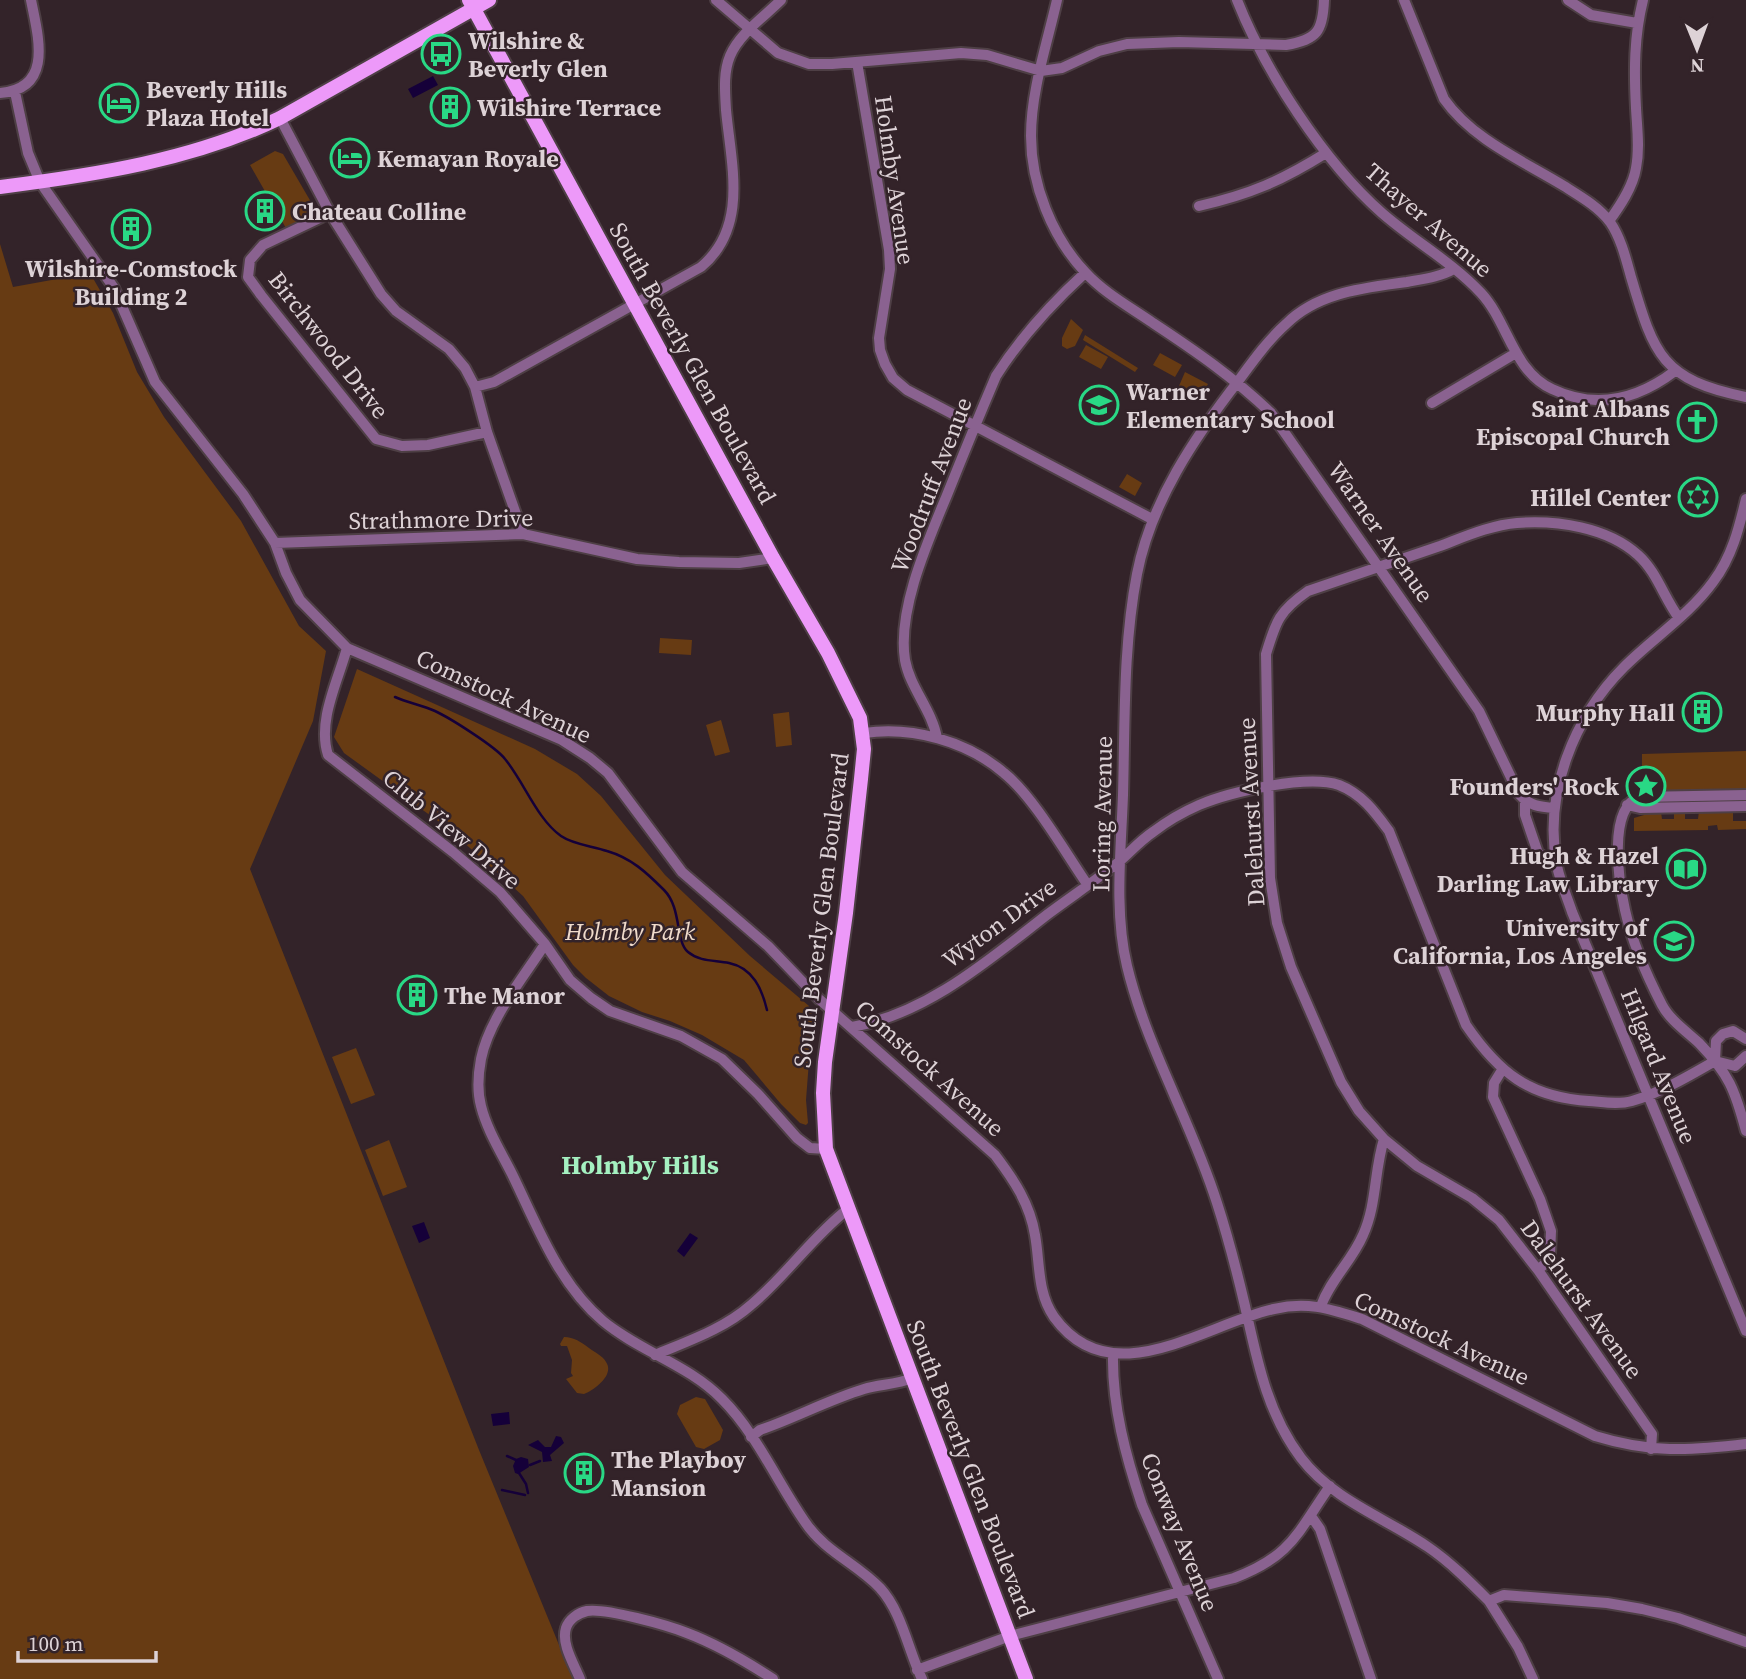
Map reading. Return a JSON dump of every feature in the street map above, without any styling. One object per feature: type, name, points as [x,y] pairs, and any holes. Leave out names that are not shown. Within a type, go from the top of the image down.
[{"type":"main road","points":[[0,187],[178,156],[251,132],[280,118],[471,4],[489,0]]},
{"type":"main road","name":"South Beverly Glen Boulevard","points":[[471,4],[852,699],[863,733],[864,749],[823,1093],[826,1149],[1026,1679]]},
{"type":"street","points":[[0,93],[15,92],[24,87],[30,81],[38,61],[38,39],[31,0]]},
{"type":"street","points":[[716,0],[778,53],[809,64],[961,53],[987,55],[1041,71],[1062,68],[1099,51],[1127,44],[1286,45],[1302,42],[1314,36],[1320,28],[1324,0]]},
{"type":"street","points":[[475,387],[494,382],[701,267],[712,258],[728,229],[735,200],[724,91],[730,55],[781,0]]},
{"type":"street","name":"Warner Avenue","points":[[1057,0],[1041,71],[1031,137],[1034,167],[1046,208],[1063,244],[1085,273],[1238,382],[1271,414],[1479,711],[1519,794],[1525,801],[1525,815],[1538,853],[1557,867]]},
{"type":"street","name":"Thayer Avenue","points":[[1237,0],[1256,43],[1326,153],[1382,213],[1482,293],[1517,354],[1533,376],[1570,397],[1592,401],[1614,400],[1632,395],[1652,387],[1675,371]]},
{"type":"street","points":[[1404,0],[1444,99],[1452,111],[1473,130],[1579,196],[1609,221],[1625,255],[1649,335],[1675,371],[1699,385],[1746,397]]},
{"type":"street","points":[[1568,0],[1591,15],[1637,23]]},
{"type":"street","points":[[1609,221],[1627,192],[1636,170],[1638,152],[1634,61],[1637,23],[1643,0]]},
{"type":"street","name":"Holmby Avenue","points":[[857,62],[889,250],[888,294],[879,338],[882,357],[893,377],[907,390],[1152,519]]},
{"type":"street","name":"Comstock Avenue","points":[[15,92],[28,153],[40,182],[114,288],[155,382],[243,494],[275,543],[300,600],[347,648],[562,740],[590,758],[608,774],[682,872],[768,946],[819,999],[833,1008],[995,1155],[1013,1179],[1031,1218],[1036,1236],[1038,1272],[1045,1298],[1053,1315],[1068,1333],[1087,1346],[1113,1355],[1137,1354],[1275,1308],[1321,1306],[1362,1319],[1595,1436],[1651,1449],[1679,1450],[1746,1444]]},
{"type":"street","points":[[280,118],[330,213],[381,295],[396,311],[449,349],[466,368],[475,387],[487,432],[523,534]]},
{"type":"street","points":[[1199,206],[1241,197],[1270,185],[1326,153]]},
{"type":"street","name":"Birchwood Drive","points":[[330,213],[263,245],[250,260],[248,277],[376,439],[402,446],[428,445],[487,432]]},
{"type":"street","name":"Loring Avenue","points":[[1454,269],[1427,279],[1352,290],[1312,304],[1284,324],[1188,452],[1152,519],[1137,573],[1130,620],[1121,929],[1137,1003],[1216,1199],[1236,1266],[1263,1387],[1283,1430],[1304,1461],[1330,1486],[1361,1509],[1427,1546],[1462,1574],[1489,1601]]},
{"type":"street","name":"Woodruff Avenue","points":[[937,738],[935,726],[905,662],[903,645],[906,621],[916,576],[996,376],[1039,318],[1085,273]]},
{"type":"street","points":[[1432,403],[1517,354]]},
{"type":"street","name":"Hilgard Avenue","points":[[1746,499],[1729,557],[1714,582],[1696,603],[1625,666],[1601,691],[1585,716],[1565,762],[1555,808],[1557,867],[1572,912],[1746,1331]]},
{"type":"street","points":[[1380,566],[1514,523],[1552,522],[1582,528],[1614,539],[1639,556],[1656,578],[1667,602],[1679,618]]},
{"type":"street","name":"Strathmore Drive","points":[[275,543],[523,534],[637,559],[739,563],[773,558]]},
{"type":"street","name":"Dalehurst Avenue","points":[[1380,566],[1308,592],[1288,605],[1275,625],[1266,654],[1270,878],[1277,923],[1291,967],[1341,1082],[1359,1111],[1384,1139],[1417,1166],[1472,1198],[1499,1220],[1538,1270],[1652,1434],[1651,1449]]},
{"type":"street","name":"Club View Drive","points":[[347,648],[326,723],[324,742],[328,755],[500,892],[545,944],[570,980],[591,998],[610,1012],[681,1036],[722,1059],[797,1138],[810,1148],[826,1149]]},
{"type":"street","points":[[863,733],[883,730],[937,738],[964,748],[1006,774],[1025,795],[1087,884]]},
{"type":"street","name":"Wyton Drive","points":[[852,1027],[875,1022],[945,989],[982,965],[1121,860],[1152,832],[1199,806],[1268,786],[1316,781],[1338,785],[1359,795],[1389,831],[1466,1025],[1502,1070],[1549,1095],[1573,1100],[1622,1103],[1648,1094],[1715,1061],[1735,1066],[1746,1056]]},
{"type":"street","points":[[1746,794],[1632,799],[1620,822],[1619,855],[1623,898],[1632,933],[1662,1006],[1728,1078],[1746,1131]]},
{"type":"street","points":[[1525,801],[1536,806],[1555,808]]},
{"type":"street","points":[[1627,806],[1746,806]]},
{"type":"street","points":[[545,944],[495,1022],[487,1039],[479,1074],[481,1107],[564,1277],[596,1315],[624,1338],[705,1384],[722,1399],[751,1437],[818,1539],[882,1590],[892,1605],[919,1675],[1010,1636],[1234,1578],[1269,1563],[1298,1536],[1330,1486]]},
{"type":"street","points":[[1715,1061],[1716,1041],[1723,1034],[1733,1031],[1746,1040]]},
{"type":"street","points":[[1502,1070],[1494,1083],[1493,1097],[1540,1199],[1551,1231],[1548,1261],[1538,1270]]},
{"type":"street","points":[[1321,1306],[1325,1293],[1349,1262],[1372,1212],[1379,1156],[1384,1139]]},
{"type":"street","points":[[655,1355],[735,1318],[753,1304],[829,1224],[848,1209]]},
{"type":"street","name":"Conway Avenue","points":[[1113,1355],[1121,1430],[1142,1505],[1218,1679]]},
{"type":"street","points":[[751,1437],[760,1430],[850,1393],[868,1387],[897,1384],[912,1378]]},
{"type":"street","points":[[1311,1516],[1320,1529],[1371,1679]]},
{"type":"street","points":[[1533,1679],[1518,1647],[1489,1601],[1503,1595],[1607,1603],[1678,1618],[1746,1642]]},
{"type":"street","points":[[580,1679],[568,1651],[565,1638],[567,1626],[578,1614],[597,1611],[670,1627],[689,1634],[773,1679]]},
{"type":"green space","points":[[275,151],[283,154],[318,214],[287,230],[250,165]]},
{"type":"green space","points":[[0,244],[13,287],[90,273],[113,313],[137,372],[164,417],[241,521],[299,626],[326,651],[313,721],[250,869],[479,1450],[573,1679],[0,1679]]},
{"type":"green space","points":[[1071,319],[1083,330],[1075,346],[1067,349],[1062,346],[1062,338]]},
{"type":"green space","points":[[1085,335],[1138,368],[1135,372],[1083,340]]},
{"type":"green space","points":[[1086,345],[1108,357],[1101,369],[1079,357]]},
{"type":"green space","points":[[1160,353],[1182,365],[1175,377],[1153,365]]},
{"type":"green space","points":[[1185,372],[1208,384],[1201,397],[1179,386]]},
{"type":"green space","points":[[1127,474],[1142,483],[1135,496],[1119,487]]},
{"type":"green space","points":[[660,638],[692,640],[691,655],[659,653]]},
{"type":"green space","name":"Holmby Park","points":[[357,669],[535,749],[577,774],[601,796],[665,875],[750,956],[809,1006],[815,1022],[810,1048],[806,1125],[800,1123],[781,1104],[744,1060],[702,1035],[609,996],[586,978],[573,965],[523,896],[449,829],[344,753],[334,737]]},
{"type":"green space","points":[[789,712],[792,745],[776,747],[773,714]]},
{"type":"green space","points":[[721,720],[730,752],[715,756],[706,725]]},
{"type":"green space","points":[[1746,751],[1746,789],[1642,791],[1642,754]]},
{"type":"green space","points":[[1699,811],[1733,811],[1733,821],[1746,821],[1746,829],[1718,830],[1717,825],[1708,826],[1708,830],[1634,831],[1634,818],[1644,813],[1661,812],[1662,819],[1674,819],[1674,812],[1685,812],[1685,819],[1698,819]]},
{"type":"green space","points":[[356,1048],[375,1095],[351,1104],[332,1057]]},
{"type":"green space","points":[[389,1140],[407,1187],[383,1196],[365,1150]]},
{"type":"green space","points":[[564,1337],[583,1344],[603,1358],[608,1367],[606,1377],[584,1394],[577,1393],[566,1379],[573,1376],[572,1360],[567,1346],[560,1344]]},
{"type":"green space","points":[[696,1397],[705,1399],[723,1430],[720,1440],[704,1449],[696,1447],[677,1414],[680,1405]]},
{"type":"shaded area","points":[[433,76],[438,85],[413,98],[408,89]]},
{"type":"shaded area","points":[[424,1222],[430,1238],[419,1243],[412,1226]]},
{"type":"shaded area","points":[[690,1233],[698,1238],[684,1257],[677,1251]]},
{"type":"shaded area","points":[[509,1412],[510,1424],[493,1426],[491,1414]]},
{"type":"shaded area","points":[[556,1436],[561,1437],[564,1443],[550,1455],[552,1461],[543,1462],[542,1452],[528,1445],[538,1440],[545,1447],[551,1447]]},
{"type":"shaded area","points":[[516,1459],[528,1459],[529,1467],[518,1474],[513,1466]]},
{"type":"waterway","points":[[395,697],[442,715],[492,747],[512,768],[545,820],[561,836],[616,854],[644,872],[670,897],[681,940],[688,952],[698,958],[729,963],[744,970],[755,980],[767,1010]]},
{"type":"waterway","points":[[507,1456],[516,1460]]},
{"type":"waterway","points":[[530,1465],[540,1461]]},
{"type":"waterway","points":[[519,1473],[528,1493]]},
{"type":"waterway","points":[[502,1490],[525,1495]]},
{"type":"place","name":"Wilshire & Beverly Glen","points":[[441,54]]},
{"type":"place","name":"Beverly Hills Plaza Hotel","points":[[119,103]]},
{"type":"place","name":"Wilshire Terrace","points":[[450,107]]},
{"type":"place","name":"Kemayan Royale","points":[[350,158]]},
{"type":"place","name":"Chateau Colline","points":[[265,211]]},
{"type":"place","name":"Wilshire-Comstock Building 2","points":[[131,229]]},
{"type":"place","name":"Warner Elementary School","points":[[1099,405]]},
{"type":"place","name":"Saint Albans Episcopal Church","points":[[1697,422]]},
{"type":"place","name":"Hillel Center","points":[[1698,497]]},
{"type":"place","name":"Murphy Hall","points":[[1702,712]]},
{"type":"place","name":"Founders' Rock","points":[[1646,786]]},
{"type":"place","name":"Hugh & Hazel Darling Law Library","points":[[1686,869]]},
{"type":"place","name":"University of California, Los Angeles","points":[[1674,941]]},
{"type":"place","name":"The Manor","points":[[417,995]]},
{"type":"place","name":"The Playboy Mansion","points":[[584,1473]]},
{"type":"district","name":"Holmby Hills","points":[[640,1165]]}]
